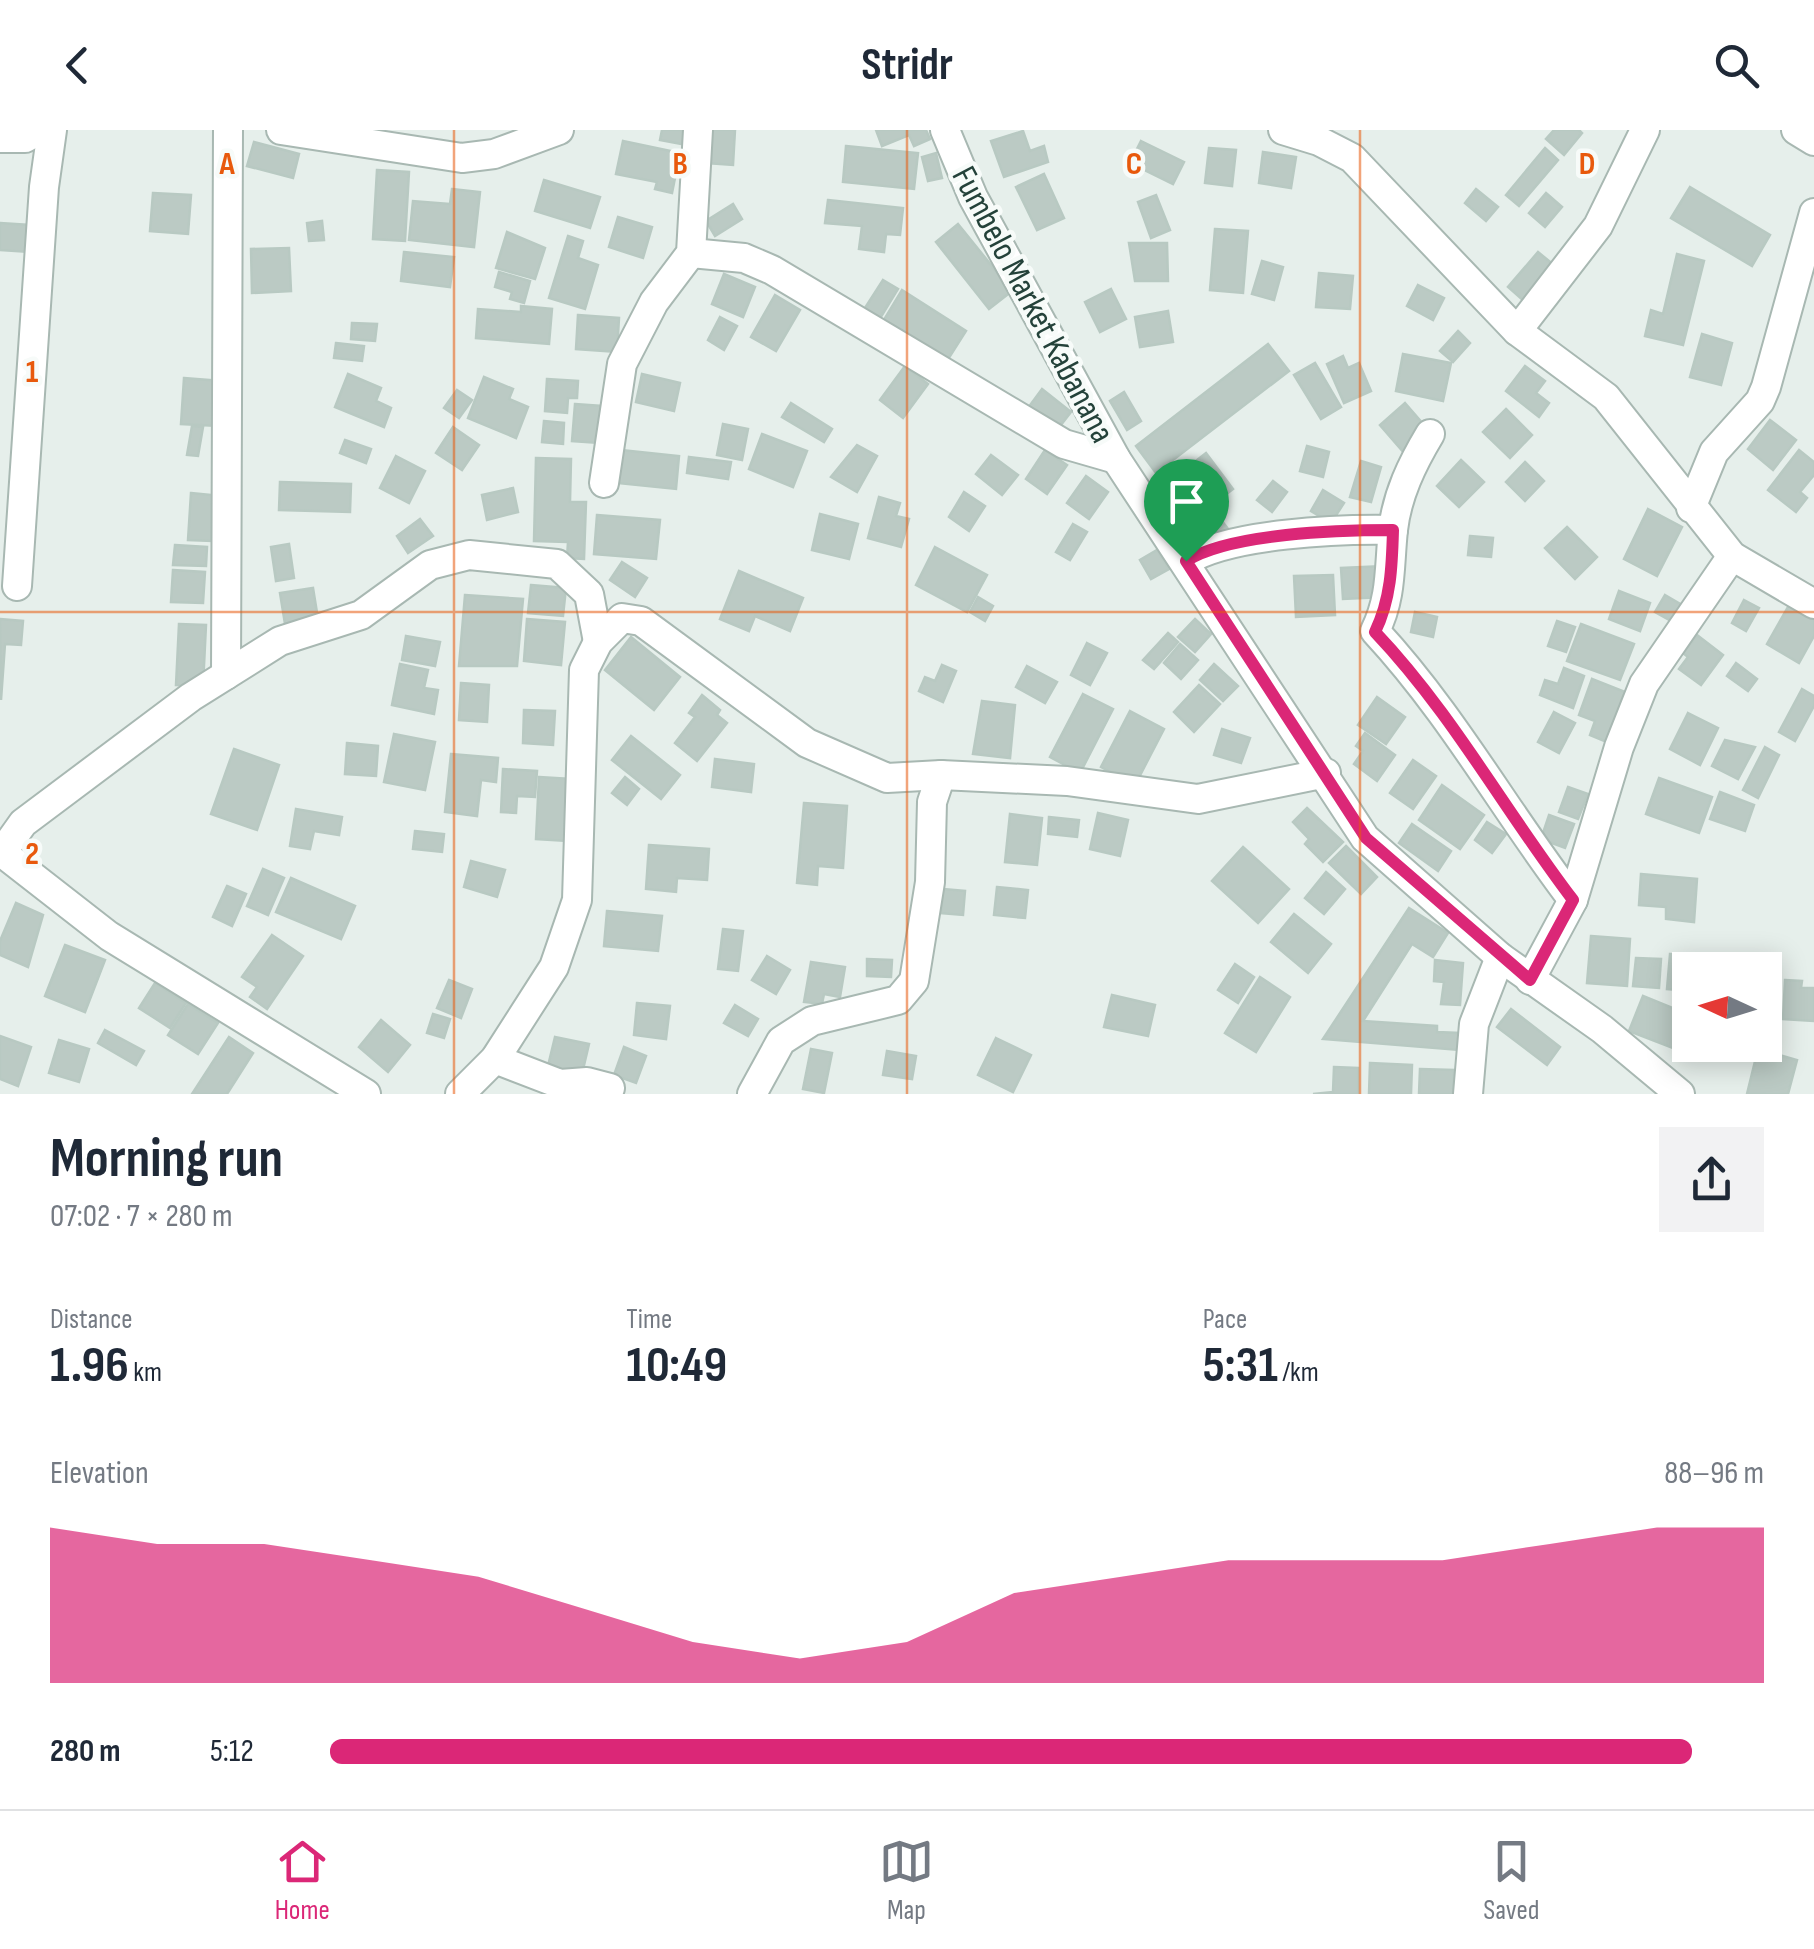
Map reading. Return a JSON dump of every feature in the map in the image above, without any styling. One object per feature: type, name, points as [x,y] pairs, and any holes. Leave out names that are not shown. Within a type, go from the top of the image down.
[{"type":"street","points":[[0,138],[26,138],[39,130]]},
{"type":"street","points":[[17,586],[52,130]]},
{"type":"street","points":[[226,675],[228,130]]},
{"type":"street","points":[[281,130],[462,158],[494,154],[560,130]]},
{"type":"street","points":[[604,483],[622,364],[654,302],[692,253],[698,130]]},
{"type":"street","name":"Fumbelo Market Kabanana","points":[[945,130],[973,197],[1116,459],[1366,838],[1500,957],[1602,1029],[1680,1094]]},
{"type":"street","points":[[1282,130],[1319,140],[1352,158],[1517,331],[1606,397],[1732,556],[1814,604]]},
{"type":"street","points":[[1517,331],[1598,226],[1645,130]]},
{"type":"street","points":[[1796,130],[1814,141]]},
{"type":"street","points":[[1691,508],[1714,452],[1760,401],[1766,387],[1814,213]]},
{"type":"street","points":[[692,253],[744,258],[772,270],[1064,444],[1116,459]]},
{"type":"street","points":[[1430,434],[1412,464],[1393,530],[1392,576],[1386,610],[1375,632],[1420,680],[1473,753],[1520,830],[1573,900]]},
{"type":"street","points":[[1186,561],[1218,548],[1299,533],[1393,530]]},
{"type":"street","points":[[366,1094],[109,936],[2,851],[23,824],[226,675],[280,641],[361,615],[430,565],[469,555],[557,564],[588,594],[598,642]]},
{"type":"street","points":[[1530,980],[1573,900],[1619,747],[1644,684],[1732,556]]},
{"type":"street","points":[[460,1094],[494,1059],[554,967],[577,900],[584,670],[598,642],[622,618],[641,621],[807,743],[888,778],[941,775],[1067,780],[1198,799],[1326,773]]},
{"type":"street","points":[[752,1094],[781,1041],[812,1021],[898,1000],[914,980],[930,882],[932,802],[941,775]]},
{"type":"street","points":[[1468,1094],[1474,1024],[1500,957]]},
{"type":"street","points":[[494,1059],[560,1084],[587,1082],[610,1088]]},
{"type":"building","points":[[662,130],[690,130],[687,145],[660,140]]},
{"type":"building","points":[[710,130],[735,130],[733,165],[707,163]]},
{"type":"building","points":[[876,130],[926,130],[930,139],[914,146],[909,135],[882,146]]},
{"type":"building","points":[[1554,130],[1582,133],[1564,155],[1546,139]]},
{"type":"building","points":[[1023,131],[1030,151],[1044,146],[1048,162],[1004,177],[991,141]]},
{"type":"building","points":[[623,141],[680,153],[672,193],[655,189],[657,182],[616,174]]},
{"type":"building","points":[[1141,141],[1184,162],[1173,184],[1130,163]]},
{"type":"building","points":[[254,142],[299,154],[293,178],[247,166]]},
{"type":"building","points":[[846,146],[918,153],[914,189],[843,182]]},
{"type":"building","points":[[1209,148],[1236,150],[1232,186],[1205,183]]},
{"type":"building","points":[[1545,148],[1558,160],[1519,206],[1506,195]]},
{"type":"building","points":[[1263,152],[1296,157],[1291,188],[1259,183]]},
{"type":"building","points":[[936,153],[942,178],[928,181],[922,157]]},
{"type":"building","points":[[377,170],[409,172],[405,241],[373,239]]},
{"type":"building","points":[[1044,174],[1064,218],[1037,230],[1016,187]]},
{"type":"building","points":[[544,180],[600,197],[590,228],[535,211]]},
{"type":"building","points":[[1690,187],[1770,235],[1752,266],[1671,218]]},
{"type":"building","points":[[452,189],[480,192],[474,247],[409,240],[413,201],[450,204]]},
{"type":"building","points":[[1476,189],[1498,207],[1486,221],[1465,203]]},
{"type":"building","points":[[153,193],[191,195],[188,234],[150,231]]},
{"type":"building","points":[[1546,193],[1562,207],[1545,227],[1529,213]]},
{"type":"building","points":[[1156,195],[1170,230],[1151,238],[1138,202]]},
{"type":"building","points":[[828,200],[903,208],[900,235],[886,234],[884,252],[859,249],[862,226],[825,223]]},
{"type":"building","points":[[733,204],[742,219],[715,236],[706,221]]},
{"type":"building","points":[[618,217],[652,227],[643,258],[609,247]]},
{"type":"building","points":[[322,221],[324,240],[309,241],[307,223]]},
{"type":"building","points":[[0,223],[30,225],[29,252],[0,250]]},
{"type":"building","points":[[958,224],[1012,291],[989,309],[936,242]]},
{"type":"building","points":[[1215,229],[1248,231],[1243,293],[1210,290]]},
{"type":"building","points":[[507,232],[545,248],[535,279],[496,268]]},
{"type":"building","points":[[568,236],[583,241],[578,258],[598,265],[585,309],[549,298]]},
{"type":"building","points":[[1129,243],[1167,243],[1168,281],[1135,281]]},
{"type":"building","points":[[289,248],[291,291],[252,293],[251,249]]},
{"type":"building","points":[[404,252],[454,257],[450,287],[401,281]]},
{"type":"building","points":[[1538,252],[1555,266],[1525,302],[1508,287]]},
{"type":"building","points":[[1677,254],[1704,261],[1683,345],[1645,336],[1651,310],[1663,314]]},
{"type":"building","points":[[1262,261],[1283,267],[1274,300],[1252,294]]},
{"type":"building","points":[[499,272],[530,281],[524,303],[510,299],[512,292],[495,287]]},
{"type":"building","points":[[1319,273],[1353,276],[1350,309],[1316,307]]},
{"type":"building","points":[[724,274],[755,287],[743,317],[712,304]]},
{"type":"building","points":[[883,280],[898,289],[879,320],[863,311]]},
{"type":"building","points":[[1418,285],[1444,298],[1433,320],[1407,306]]},
{"type":"building","points":[[1111,289],[1126,319],[1100,332],[1085,302]]},
{"type":"building","points":[[902,290],[966,331],[945,364],[882,323]]},
{"type":"building","points":[[775,295],[800,310],[776,351],[751,337]]},
{"type":"building","points":[[521,306],[552,309],[549,344],[476,338],[478,309],[521,312]]},
{"type":"building","points":[[1168,311],[1173,342],[1140,347],[1135,317]]},
{"type":"building","points":[[578,315],[619,318],[617,352],[576,349]]},
{"type":"building","points":[[720,317],[737,326],[724,350],[708,340]]},
{"type":"building","points":[[352,323],[377,324],[375,341],[351,339]]},
{"type":"building","points":[[1458,331],[1470,343],[1453,362],[1440,351]]},
{"type":"building","points":[[1702,334],[1732,343],[1721,385],[1690,377]]},
{"type":"building","points":[[336,343],[364,346],[362,361],[334,358]]},
{"type":"building","points":[[1268,344],[1289,371],[1156,473],[1136,446]]},
{"type":"building","points":[[1403,354],[1451,363],[1443,401],[1396,391]]},
{"type":"building","points":[[1343,356],[1348,368],[1359,363],[1371,391],[1344,403],[1327,364]]},
{"type":"building","points":[[1315,363],[1341,407],[1321,419],[1294,375]]},
{"type":"building","points":[[905,366],[928,384],[903,418],[880,400]]},
{"type":"building","points":[[1525,366],[1545,381],[1536,393],[1549,403],[1539,417],[1506,391]]},
{"type":"building","points":[[348,374],[381,388],[376,401],[391,408],[384,427],[335,407]]},
{"type":"building","points":[[642,374],[680,383],[674,411],[636,402]]},
{"type":"building","points":[[484,377],[513,389],[509,399],[528,407],[516,438],[468,418]]},
{"type":"building","points":[[184,378],[221,381],[218,426],[181,424]]},
{"type":"building","points":[[547,379],[578,381],[577,398],[568,398],[567,413],[545,411]]},
{"type":"building","points":[[1042,389],[1071,412],[1057,430],[1028,408]]},
{"type":"building","points":[[457,390],[472,400],[459,418],[444,408]]},
{"type":"building","points":[[1124,392],[1141,421],[1127,430],[1110,401]]},
{"type":"building","points":[[791,403],[832,429],[824,442],[782,417]]},
{"type":"building","points":[[1405,403],[1430,432],[1405,454],[1380,425]]},
{"type":"building","points":[[575,404],[602,406],[599,443],[572,441]]},
{"type":"building","points":[[1506,409],[1532,435],[1510,458],[1483,432]]},
{"type":"building","points":[[1770,420],[1796,440],[1773,470],[1748,449]]},
{"type":"building","points":[[544,421],[564,423],[563,444],[542,442]]},
{"type":"building","points":[[723,424],[748,429],[742,460],[717,455]]},
{"type":"building","points":[[192,426],[203,427],[198,456],[187,455]]},
{"type":"building","points":[[453,427],[479,445],[462,470],[436,453]]},
{"type":"building","points":[[762,434],[807,451],[793,487],[749,469]]},
{"type":"building","points":[[345,440],[371,449],[366,463],[340,453]]},
{"type":"building","points":[[857,445],[877,456],[857,492],[831,477]]},
{"type":"building","points":[[1307,446],[1329,452],[1323,477],[1300,471]]},
{"type":"building","points":[[621,450],[679,456],[676,489],[617,483]]},
{"type":"building","points":[[1045,450],[1067,465],[1047,494],[1026,479]]},
{"type":"building","points":[[1799,450],[1814,462],[1814,475],[1800,492],[1807,498],[1796,512],[1768,490]]},
{"type":"building","points":[[1206,453],[1233,489],[1191,521],[1164,486]]},
{"type":"building","points":[[991,455],[1018,475],[1002,495],[976,474]]},
{"type":"building","points":[[396,456],[425,471],[409,503],[380,488]]},
{"type":"building","points":[[689,457],[731,462],[728,479],[687,473]]},
{"type":"building","points":[[536,458],[571,459],[570,502],[586,502],[584,559],[567,558],[568,542],[534,541]]},
{"type":"building","points":[[1461,460],[1484,482],[1459,507],[1437,486]]},
{"type":"building","points":[[1361,461],[1381,467],[1371,502],[1350,497]]},
{"type":"building","points":[[1525,462],[1544,481],[1525,501],[1506,482]]},
{"type":"building","points":[[1086,476],[1108,492],[1089,519],[1067,503]]},
{"type":"building","points":[[1273,481],[1287,492],[1272,512],[1257,500]]},
{"type":"building","points":[[280,482],[351,484],[350,512],[279,510]]},
{"type":"building","points":[[513,488],[518,512],[487,520],[482,495]]},
{"type":"building","points":[[1323,490],[1344,503],[1331,523],[1311,511]]},
{"type":"building","points":[[964,492],[985,506],[969,531],[949,517]]},
{"type":"building","points":[[191,493],[222,496],[214,512],[212,541],[188,540]]},
{"type":"building","points":[[879,497],[900,503],[896,516],[909,519],[901,547],[868,538]]},
{"type":"building","points":[[1648,509],[1682,527],[1657,576],[1624,559]]},
{"type":"building","points":[[1215,512],[1232,534],[1217,545],[1201,523]]},
{"type":"building","points":[[820,514],[858,524],[849,559],[812,550]]},
{"type":"building","points":[[597,515],[660,520],[656,559],[594,554]]},
{"type":"building","points":[[420,519],[433,536],[408,553],[397,536]]},
{"type":"building","points":[[1073,524],[1087,532],[1070,560],[1056,552]]},
{"type":"building","points":[[1567,527],[1597,557],[1575,579],[1545,548]]},
{"type":"building","points":[[1470,536],[1493,538],[1491,557],[1468,555]]},
{"type":"building","points":[[289,544],[294,578],[276,581],[271,547]]},
{"type":"building","points":[[175,545],[207,547],[206,566],[173,565]]},
{"type":"building","points":[[935,547],[987,575],[967,612],[916,585]]},
{"type":"building","points":[[1157,550],[1169,569],[1151,579],[1140,560]]},
{"type":"building","points":[[622,562],[647,578],[635,597],[610,580]]},
{"type":"building","points":[[1384,566],[1385,597],[1343,599],[1341,568]]},
{"type":"building","points":[[173,570],[205,572],[203,603],[171,602]]},
{"type":"building","points":[[739,571],[803,598],[790,631],[755,616],[749,631],[720,619]]},
{"type":"building","points":[[1333,575],[1335,615],[1296,617],[1294,576]]},
{"type":"building","points":[[531,585],[566,588],[563,616],[528,613]]},
{"type":"building","points":[[313,588],[319,625],[286,630],[280,593]]},
{"type":"building","points":[[1619,591],[1650,603],[1640,631],[1609,619]]},
{"type":"building","points":[[465,595],[523,599],[517,666],[459,666]]},
{"type":"building","points":[[1665,595],[1682,605],[1673,622],[1655,612]]},
{"type":"building","points":[[978,597],[993,606],[985,621],[970,612]]},
{"type":"building","points":[[1744,600],[1759,608],[1746,631],[1732,623]]},
{"type":"building","points":[[1792,600],[1814,613],[1814,636],[1799,663],[1767,644]]},
{"type":"building","points":[[1415,612],[1437,617],[1433,637],[1411,632]]},
{"type":"building","points":[[0,619],[23,621],[21,645],[5,644],[1,700]]},
{"type":"building","points":[[527,619],[565,622],[561,665],[524,661]]},
{"type":"building","points":[[1195,619],[1211,634],[1195,652],[1178,637]]},
{"type":"building","points":[[1557,621],[1575,627],[1566,652],[1548,646]]},
{"type":"building","points":[[179,624],[206,625],[203,686],[176,685]]},
{"type":"building","points":[[1581,624],[1634,644],[1620,680],[1567,661]]},
{"type":"building","points":[[1168,633],[1178,642],[1154,669],[1143,660]]},
{"type":"building","points":[[1697,635],[1723,655],[1701,685],[1679,669],[1688,657],[1683,653]]},
{"type":"building","points":[[406,636],[440,642],[435,666],[402,660]]},
{"type":"building","points":[[631,637],[680,677],[654,710],[605,670]]},
{"type":"building","points":[[1087,643],[1107,653],[1090,685],[1071,675]]},
{"type":"building","points":[[1180,644],[1198,660],[1181,679],[1164,663]]},
{"type":"building","points":[[1736,663],[1757,679],[1748,691],[1727,676]]},
{"type":"building","points":[[400,664],[428,670],[424,688],[438,690],[434,714],[392,705]]},
{"type":"building","points":[[1214,664],[1238,686],[1223,701],[1200,680]]},
{"type":"building","points":[[942,665],[956,671],[943,702],[919,691],[925,677],[935,681]]},
{"type":"building","points":[[1027,666],[1057,682],[1045,703],[1016,687]]},
{"type":"building","points":[[1564,668],[1584,676],[1573,708],[1540,695],[1545,680],[1558,684]]},
{"type":"building","points":[[1592,679],[1625,692],[1607,742],[1590,735],[1595,721],[1579,715]]},
{"type":"building","points":[[461,683],[489,685],[487,722],[459,720]]},
{"type":"building","points":[[1199,685],[1220,704],[1194,732],[1174,712]]},
{"type":"building","points":[[1802,689],[1814,696],[1814,706],[1795,741],[1779,732]]},
{"type":"building","points":[[1083,694],[1113,709],[1080,773],[1050,757]]},
{"type":"building","points":[[702,695],[720,710],[717,715],[727,723],[697,761],[675,743],[695,717],[689,713]]},
{"type":"building","points":[[1377,697],[1405,717],[1386,744],[1358,725]]},
{"type":"building","points":[[982,701],[1015,705],[1010,758],[973,754]]},
{"type":"building","points":[[524,710],[555,711],[553,745],[523,743]]},
{"type":"building","points":[[1130,711],[1164,729],[1135,785],[1101,767]]},
{"type":"building","points":[[1554,712],[1575,723],[1559,753],[1538,742]]},
{"type":"building","points":[[1688,713],[1718,728],[1700,765],[1670,749]]},
{"type":"building","points":[[1222,729],[1250,738],[1241,763],[1214,755]]},
{"type":"building","points":[[1365,733],[1395,755],[1377,781],[1354,764],[1363,751],[1356,746]]},
{"type":"building","points":[[394,734],[435,742],[425,790],[384,782]]},
{"type":"building","points":[[631,736],[680,775],[661,799],[612,760]]},
{"type":"building","points":[[1725,740],[1755,747],[1738,779],[1712,766]]},
{"type":"building","points":[[347,743],[378,746],[376,776],[345,774]]},
{"type":"building","points":[[1765,747],[1779,755],[1758,798],[1743,790]]},
{"type":"building","points":[[234,749],[279,765],[257,830],[211,814]]},
{"type":"building","points":[[451,754],[498,758],[496,782],[481,780],[477,816],[445,812]]},
{"type":"building","points":[[715,759],[754,764],[751,792],[712,787]]},
{"type":"building","points":[[1413,760],[1436,776],[1413,809],[1390,793]]},
{"type":"building","points":[[503,769],[537,771],[535,797],[517,796],[516,813],[501,812]]},
{"type":"building","points":[[539,777],[571,779],[567,841],[536,839]]},
{"type":"building","points":[[625,777],[639,789],[627,805],[612,793]]},
{"type":"building","points":[[1659,778],[1712,797],[1699,833],[1646,814]]},
{"type":"building","points":[[1442,785],[1484,815],[1460,849],[1419,820]]},
{"type":"building","points":[[1568,787],[1588,794],[1578,819],[1559,812]]},
{"type":"building","points":[[1720,792],[1754,805],[1745,831],[1710,819]]},
{"type":"building","points":[[804,803],[847,806],[843,868],[818,866],[817,885],[797,883]]},
{"type":"building","points":[[1307,808],[1343,842],[1323,862],[1305,844],[1309,839],[1293,822]]},
{"type":"building","points":[[296,809],[342,817],[339,835],[314,831],[310,849],[290,846]]},
{"type":"building","points":[[1098,813],[1128,820],[1120,856],[1090,849]]},
{"type":"building","points":[[1010,814],[1042,818],[1037,865],[1005,862]]},
{"type":"building","points":[[1549,815],[1574,824],[1565,848],[1541,839]]},
{"type":"building","points":[[1049,817],[1079,820],[1077,837],[1048,834]]},
{"type":"building","points":[[1487,822],[1506,834],[1492,853],[1475,840]]},
{"type":"building","points":[[1412,824],[1451,851],[1438,871],[1399,843]]},
{"type":"building","points":[[415,831],[444,834],[442,852],[413,849]]},
{"type":"building","points":[[649,845],[709,849],[707,880],[677,878],[676,892],[646,889]]},
{"type":"building","points":[[1346,846],[1377,877],[1361,894],[1329,863]]},
{"type":"building","points":[[1243,847],[1289,889],[1258,923],[1212,881]]},
{"type":"building","points":[[471,861],[505,870],[497,897],[464,887]]},
{"type":"building","points":[[263,869],[284,878],[268,915],[247,906]]},
{"type":"building","points":[[1326,872],[1345,889],[1324,914],[1305,898]]},
{"type":"building","points":[[1641,874],[1697,879],[1694,922],[1666,919],[1666,907],[1639,905]]},
{"type":"building","points":[[291,878],[355,906],[341,939],[276,912]]},
{"type":"building","points":[[227,886],[246,894],[232,926],[213,917]]},
{"type":"building","points":[[997,887],[1028,890],[1025,918],[994,915]]},
{"type":"building","points":[[943,889],[965,891],[963,915],[941,913]]},
{"type":"building","points":[[16,903],[43,915],[28,967],[0,955],[0,941]]},
{"type":"building","points":[[1409,908],[1448,933],[1433,957],[1412,944],[1363,1021],[1437,1026],[1437,1032],[1460,1033],[1459,1050],[1323,1039]]},
{"type":"building","points":[[607,911],[662,916],[658,951],[604,946]]},
{"type":"building","points":[[1294,914],[1331,944],[1308,973],[1271,942]]},
{"type":"building","points":[[723,929],[743,931],[738,971],[718,969]]},
{"type":"building","points":[[272,935],[303,956],[267,1009],[250,997],[257,987],[242,977]]},
{"type":"building","points":[[1591,936],[1630,939],[1627,986],[1587,983]]},
{"type":"building","points":[[65,945],[105,960],[85,1012],[45,996]]},
{"type":"building","points":[[1670,954],[1672,954],[1672,989],[1667,989]]},
{"type":"building","points":[[767,956],[790,970],[776,994],[752,980]]},
{"type":"building","points":[[1636,958],[1661,959],[1659,988],[1633,986]]},
{"type":"building","points":[[867,959],[892,960],[891,977],[867,976]]},
{"type":"building","points":[[1435,960],[1463,963],[1460,1005],[1441,1004],[1444,982],[1434,981]]},
{"type":"building","points":[[811,962],[845,967],[840,997],[824,994],[822,1004],[804,1002]]},
{"type":"building","points":[[1235,964],[1254,977],[1238,1003],[1218,990]]},
{"type":"building","points":[[1260,977],[1290,997],[1256,1052],[1225,1033]]},
{"type":"building","points":[[449,980],[472,989],[461,1018],[437,1008]]},
{"type":"building","points":[[1785,980],[1802,981],[1801,988],[1814,988],[1814,1021],[1783,1019]]},
{"type":"building","points":[[155,983],[186,1003],[170,1028],[139,1008]]},
{"type":"building","points":[[1112,995],[1155,1005],[1148,1036],[1104,1027]]},
{"type":"building","points":[[1643,996],[1672,1008],[1672,1048],[1629,1031]]},
{"type":"building","points":[[637,1003],[670,1006],[666,1039],[634,1035]]},
{"type":"building","points":[[188,1004],[218,1023],[198,1054],[168,1035]]},
{"type":"building","points":[[735,1005],[758,1019],[748,1036],[724,1023]]},
{"type":"building","points":[[1511,1009],[1560,1047],[1547,1065],[1497,1027]]},
{"type":"building","points":[[433,1014],[450,1019],[444,1038],[427,1033]]},
{"type":"building","points":[[381,1020],[410,1045],[388,1072],[359,1047]]},
{"type":"building","points":[[105,1030],[144,1051],[136,1065],[98,1043]]},
{"type":"building","points":[[0,1036],[31,1047],[18,1086],[0,1079]]},
{"type":"building","points":[[229,1037],[253,1053],[227,1094],[192,1094]]},
{"type":"building","points":[[555,1037],[589,1044],[581,1078],[547,1070]]},
{"type":"building","points":[[996,1038],[1031,1055],[1013,1092],[978,1075]]},
{"type":"building","points":[[59,1040],[89,1049],[79,1082],[49,1073]]},
{"type":"building","points":[[624,1047],[646,1056],[636,1083],[614,1075]]},
{"type":"building","points":[[811,1049],[832,1053],[824,1093],[803,1089]]},
{"type":"building","points":[[887,1051],[916,1056],[912,1079],[883,1075]]},
{"type":"building","points":[[1782,1056],[1797,1060],[1788,1094],[1747,1094],[1755,1062],[1782,1062]]},
{"type":"building","points":[[1370,1063],[1412,1065],[1411,1094],[1369,1094]]},
{"type":"building","points":[[1334,1067],[1358,1068],[1358,1094],[1313,1094],[1333,1092]]},
{"type":"building","points":[[1420,1069],[1454,1070],[1453,1094],[1419,1094]]},
{"type":"route","points":[[1393,530],[1392,576],[1386,610],[1375,632],[1420,680],[1473,753],[1520,830],[1573,900],[1530,980],[1366,838],[1186,561],[1218,548],[1299,533],[1393,530]]}]
